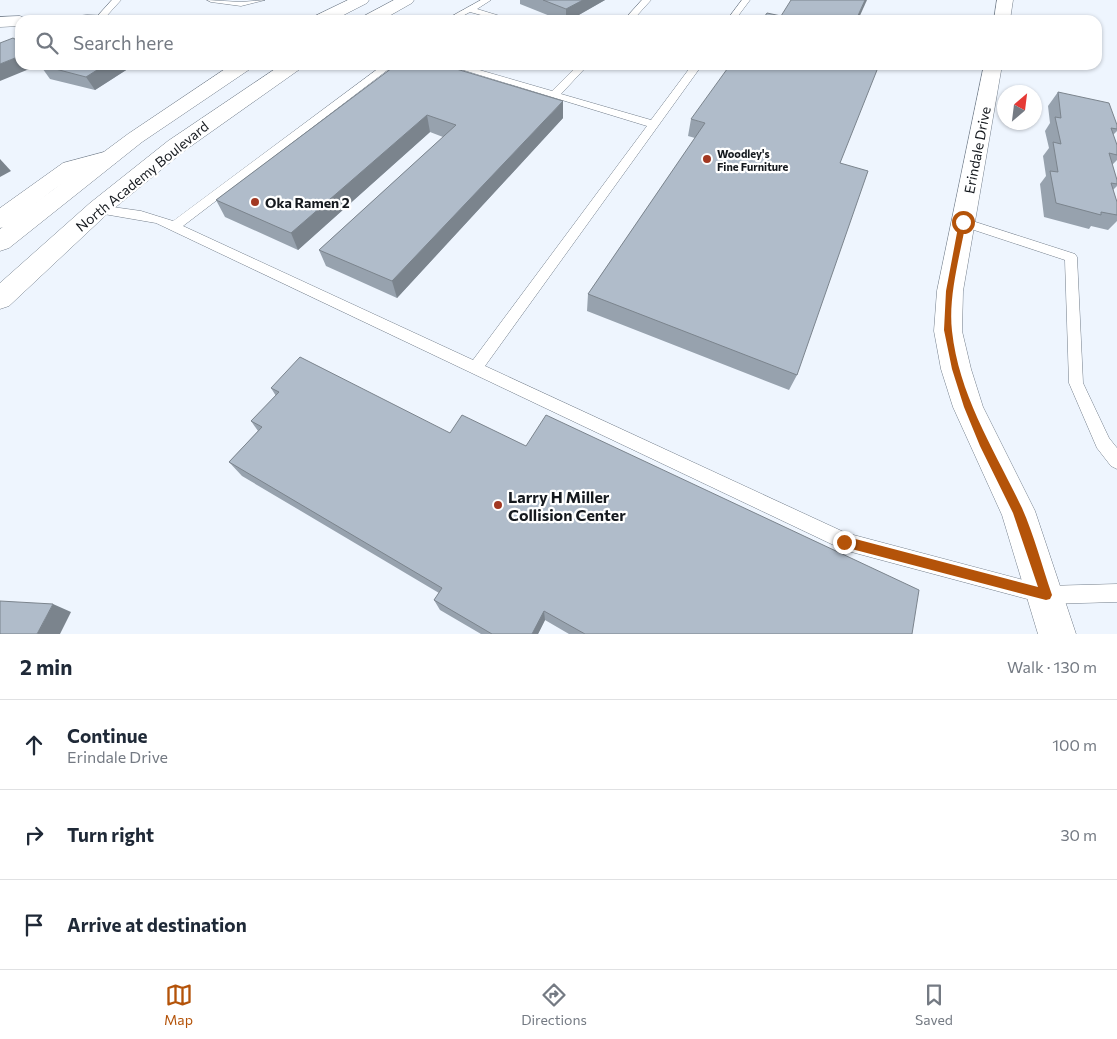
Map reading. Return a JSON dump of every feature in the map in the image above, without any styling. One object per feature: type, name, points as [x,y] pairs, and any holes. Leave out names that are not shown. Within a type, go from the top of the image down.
[{"type":"main road","points":[[330,15],[361,0]]},
{"type":"main road","points":[[379,15],[406,0]]},
{"type":"main road","points":[[1003,15],[1005,0]]},
{"type":"main road","points":[[0,22],[15,22]]},
{"type":"main road","points":[[0,242],[108,158],[235,70]]},
{"type":"main road","points":[[98,209],[94,194],[96,186],[179,122],[259,70]]},
{"type":"main road","name":"North Academy Boulevard","points":[[0,299],[98,209],[176,146],[286,70]]},
{"type":"main road","name":"Erindale Drive","points":[[992,70],[950,291],[948,330],[956,369],[968,407],[985,446],[1018,511],[1057,634]]},
{"type":"main road","points":[[0,220],[45,185],[71,168],[108,158]]},
{"type":"lane","points":[[103,15],[117,0]]},
{"type":"lane","points":[[211,0],[241,4],[261,0]]},
{"type":"lane","points":[[458,15],[487,0]]},
{"type":"lane","points":[[633,15],[647,0]]},
{"type":"lane","points":[[734,15],[746,0]]},
{"type":"lane","points":[[468,10],[489,15]]},
{"type":"lane","points":[[174,226],[382,70]]},
{"type":"lane","points":[[469,70],[653,124]]},
{"type":"lane","points":[[554,95],[578,70]]},
{"type":"lane","points":[[475,368],[693,70]]},
{"type":"lane","points":[[98,209],[141,214],[174,226],[844,542],[1046,595],[1117,593]]},
{"type":"lane","points":[[963,222],[1071,257],[1076,383],[1103,442],[1117,461]]},
{"type":"building","points":[[543,0],[583,0],[566,9]]},
{"type":"building","points":[[791,0],[865,0],[858,15],[782,15]]},
{"type":"building","points":[[13,38],[15,39],[15,58],[0,64],[0,43]]},
{"type":"building","points":[[59,70],[97,70],[86,77]]},
{"type":"building","points":[[389,70],[460,70],[563,101],[392,281],[319,250],[456,125],[427,115],[291,233],[216,200]]},
{"type":"building","points":[[726,70],[877,70],[840,163],[868,171],[797,375],[588,294],[705,123],[691,119]]},
{"type":"building","points":[[1058,92],[1109,103],[1117,125],[1117,129],[1111,128],[1117,145],[1117,155],[1109,153],[1117,180],[1117,184],[1111,183],[1117,202],[1117,215],[1101,212],[1101,215],[1056,203],[1050,171],[1058,172],[1053,142],[1061,144],[1055,117],[1061,118]]},
{"type":"building","name":"Larry H Miller Collision Center","points":[[300,357],[450,433],[462,415],[526,446],[546,415],[919,590],[912,634],[585,634],[544,611],[532,634],[492,634],[434,600],[442,588],[229,462],[262,427],[251,421],[279,392],[271,388]]},
{"type":"building","points":[[0,601],[53,604],[37,634],[0,634]]},
{"type":"place","name":"Woodley's Fine Furniture","points":[[707,159]]},
{"type":"place","name":"Oka Ramen 2","points":[[255,202]]},
{"type":"place","name":"Larry H Miller Collision Center","points":[[498,505]]},
{"type":"route","points":[[844,542],[1046,595],[1018,511],[985,446],[968,407],[956,369],[948,330],[950,291],[963,222]]}]
